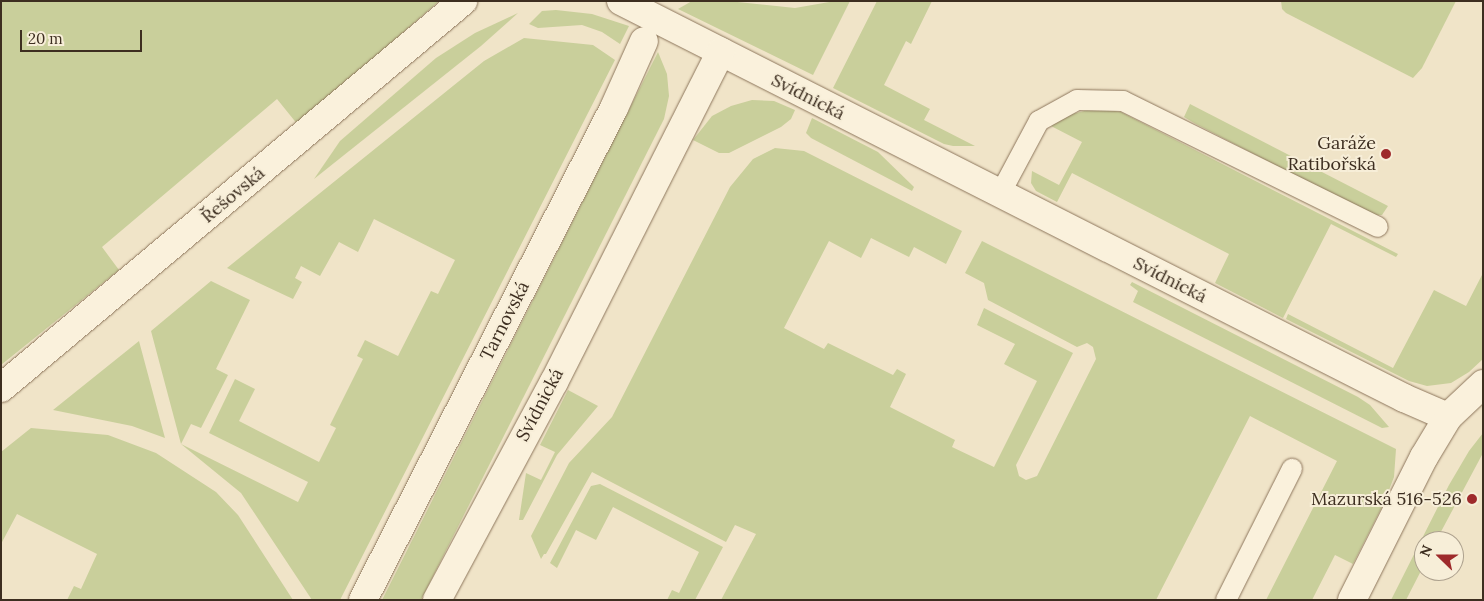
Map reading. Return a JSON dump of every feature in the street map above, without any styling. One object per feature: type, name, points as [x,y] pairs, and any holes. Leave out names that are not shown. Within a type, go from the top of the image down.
[{"type":"street","name":"Řešovská","points":[[1,388],[463,1]]},
{"type":"street","points":[[621,1],[722,52]]},
{"type":"street","name":"Tarnovská","points":[[363,600],[614,108],[644,41]]},
{"type":"street","name":"Svídnická","points":[[437,600],[554,382],[672,146],[722,52],[1404,398],[1448,417]]},
{"type":"street","points":[[1352,600],[1424,457],[1448,417],[1483,384]]},
{"type":"lane","points":[[1000,194],[1039,121],[1077,100],[1123,101],[1378,228]]},
{"type":"lane","points":[[1226,600],[1292,469]]},
{"type":"green space","points":[[1,1],[439,1],[298,125],[277,99],[102,247],[119,270],[1,365]]},
{"type":"green space","points":[[692,1],[728,1],[795,8],[835,1],[850,1],[813,75],[678,9]]},
{"type":"green space","points":[[877,1],[932,1],[911,44],[906,41],[884,85],[930,109],[924,120],[975,146],[944,144],[833,88]]},
{"type":"green space","points":[[1281,1],[1456,1],[1422,68],[1413,78],[1286,13],[1282,9]]},
{"type":"green space","points":[[556,10],[592,14],[629,26],[620,44],[602,32],[582,25],[538,28],[529,24],[542,11]]},
{"type":"green space","points":[[518,13],[481,46],[314,179],[340,141],[436,58],[475,33]]},
{"type":"green space","points":[[524,38],[593,45],[615,60],[340,600],[312,600],[241,493],[181,444],[298,502],[308,482],[209,433],[235,379],[255,389],[239,421],[319,462],[336,428],[330,425],[363,359],[357,356],[365,340],[398,356],[431,291],[438,294],[455,260],[374,219],[358,252],[339,242],[320,276],[301,266],[295,278],[302,282],[293,299],[227,268],[484,61]]},
{"type":"green space","points":[[658,52],[667,74],[669,96],[664,119],[421,600],[382,600]]},
{"type":"green space","points":[[752,100],[774,101],[795,110],[791,119],[781,127],[729,153],[719,153],[693,140],[712,116],[731,106]]},
{"type":"green space","points":[[1190,104],[1388,206],[1382,215],[1371,215],[1184,117]]},
{"type":"green space","points":[[1096,108],[1121,112],[1398,254],[1396,257],[1331,224],[1283,318],[1215,283],[1229,254],[1072,173],[1057,202],[1036,191],[1031,183],[1032,171],[1059,185],[1082,142],[1051,126],[1064,116]]},
{"type":"green space","points":[[812,118],[878,152],[914,187],[912,191],[811,138],[806,133]]},
{"type":"green space","points":[[775,148],[804,151],[962,231],[946,264],[914,247],[909,257],[871,238],[861,258],[829,241],[784,328],[824,349],[828,343],[893,375],[897,369],[906,374],[890,407],[955,440],[952,447],[994,467],[1037,381],[1004,364],[1015,344],[977,325],[984,308],[1073,353],[1016,465],[1019,476],[1026,480],[1037,476],[1096,359],[1093,347],[1087,343],[1077,347],[988,300],[984,283],[965,273],[982,241],[1396,449],[1394,477],[1384,503],[1353,564],[1335,555],[1312,600],[1266,600],[1337,461],[1250,416],[1156,600],[721,600],[756,534],[735,525],[726,542],[592,472],[546,554],[541,559],[531,536],[569,463],[612,417],[730,187],[753,159]]},
{"type":"green space","points":[[1483,273],[1483,359],[1469,372],[1451,383],[1427,386],[1409,381],[1286,319],[1288,314],[1393,368],[1434,290],[1466,306]]},
{"type":"green space","points":[[211,281],[250,300],[216,369],[228,375],[201,428],[191,424],[181,444],[151,331]]},
{"type":"green space","points":[[1132,282],[1358,397],[1370,405],[1389,427],[1382,428],[1133,302],[1138,291],[1130,285]]},
{"type":"green space","points":[[139,341],[165,438],[132,426],[53,410]]},
{"type":"green space","points":[[568,390],[598,406],[557,455],[523,520],[519,520],[526,473],[541,480],[555,452],[540,445]]},
{"type":"green space","points":[[31,428],[108,435],[156,453],[216,492],[238,515],[293,600],[67,600],[74,586],[81,589],[97,554],[17,514],[1,544],[1,452]]},
{"type":"green space","points":[[1483,433],[1483,453],[1441,531],[1426,531],[1449,485],[1469,451]]},
{"type":"green space","points":[[600,484],[723,547],[695,600],[667,600],[672,590],[679,593],[699,552],[613,507],[596,540],[576,530],[557,568],[550,563],[591,486]]},
{"type":"green space","points":[[1414,554],[1414,581],[1416,581],[1406,600],[1391,600]]},
{"type":"place","name":"Garáže Ratibořská","points":[[1386,154]]},
{"type":"place","name":"Mazurská 516-526","points":[[1472,499]]}]
